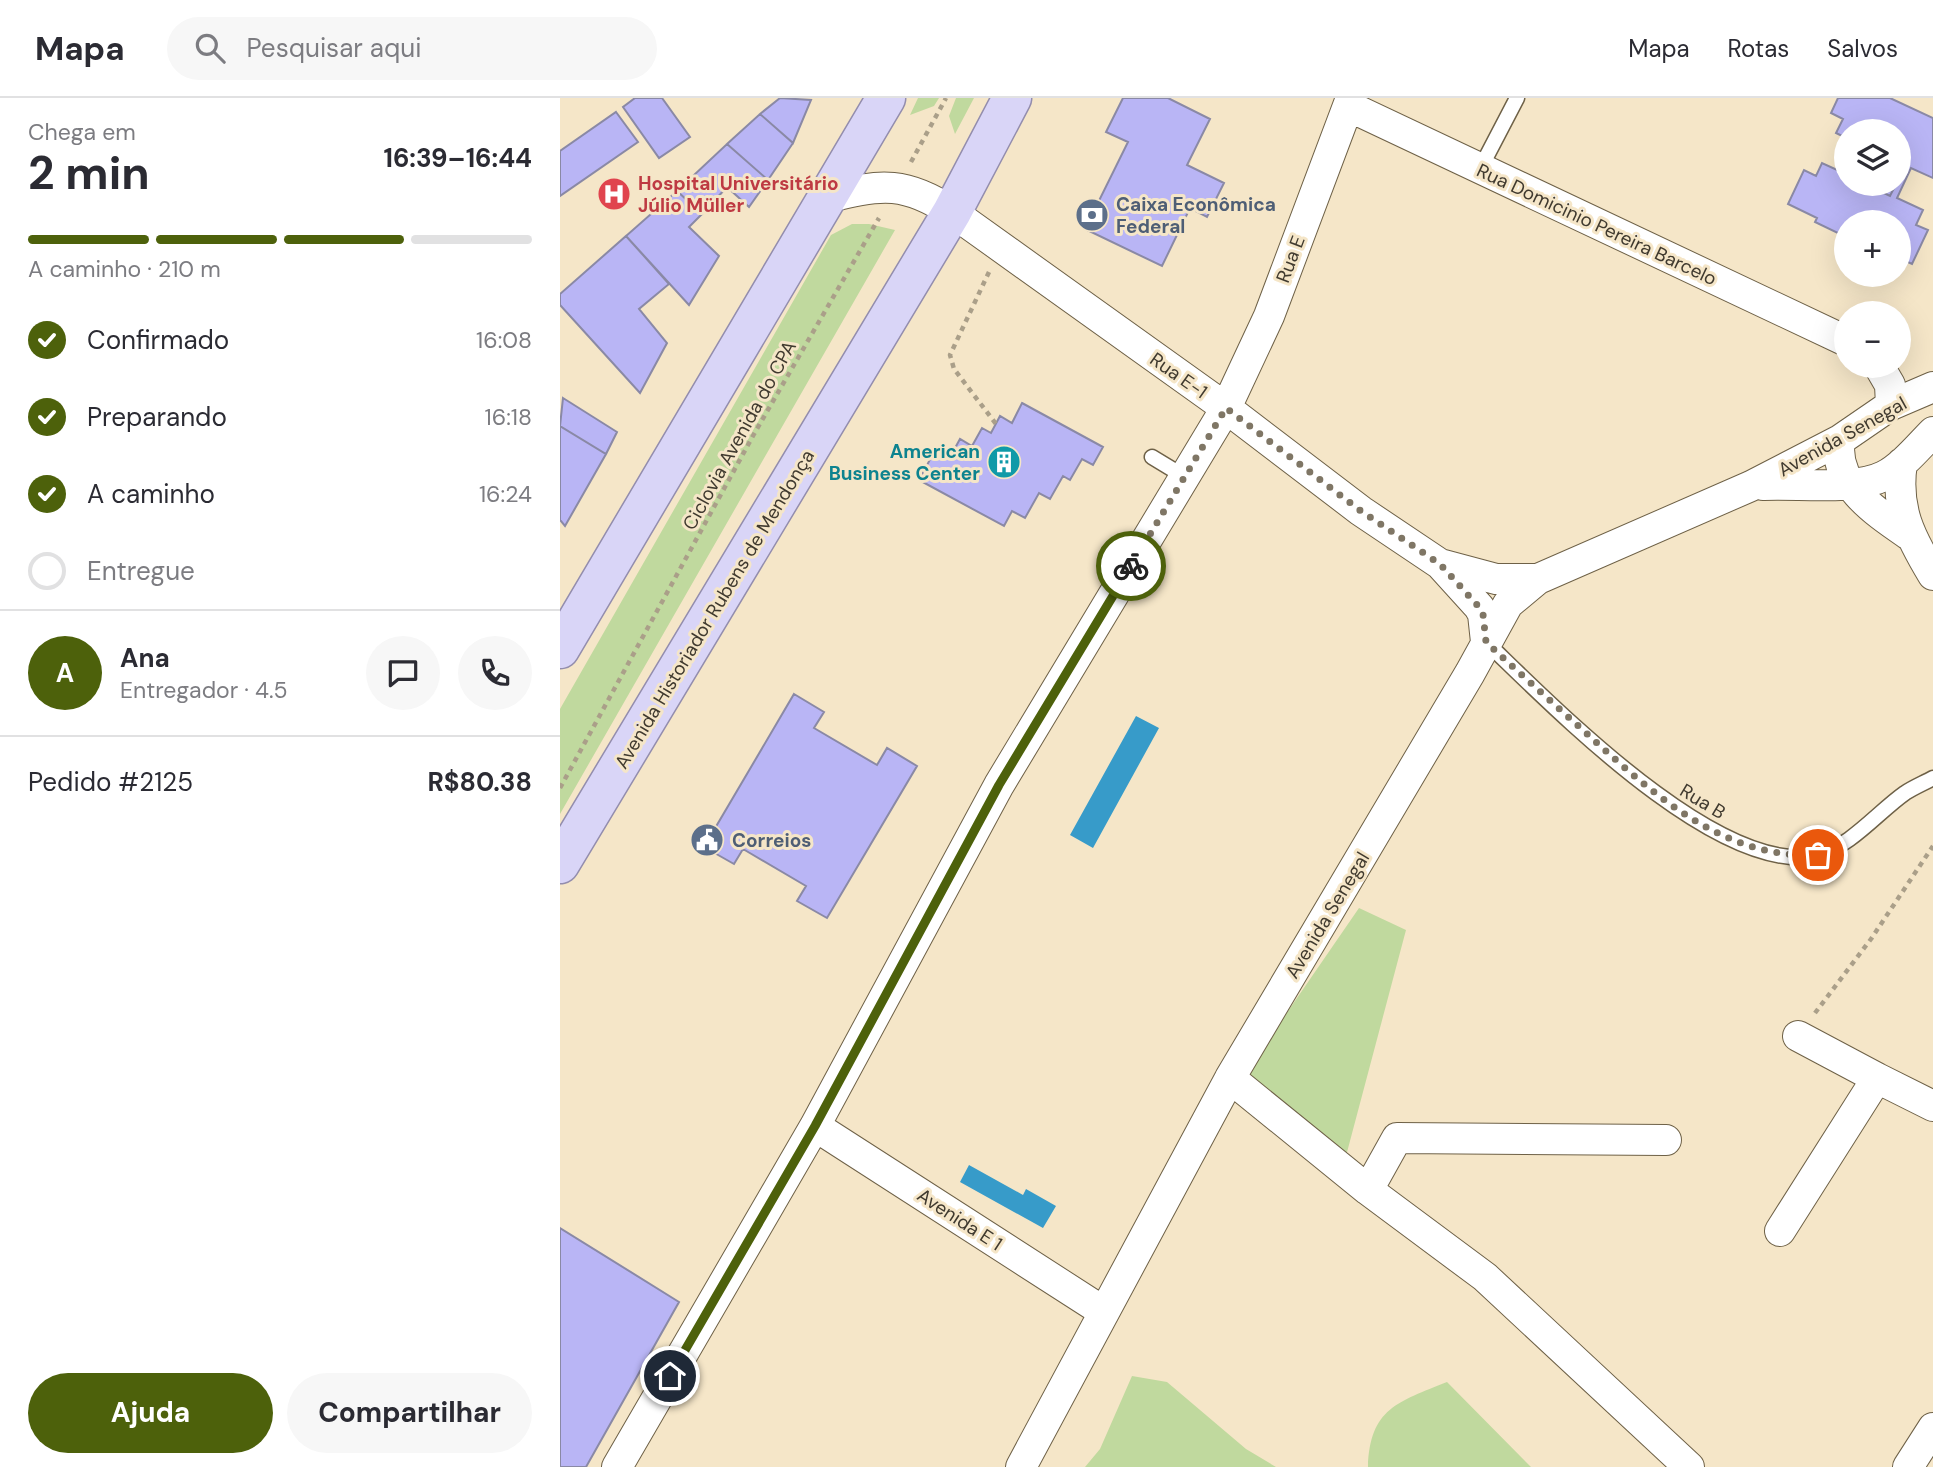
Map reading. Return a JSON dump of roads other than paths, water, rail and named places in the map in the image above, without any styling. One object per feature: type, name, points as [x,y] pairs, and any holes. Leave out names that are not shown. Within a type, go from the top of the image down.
[{"type":"main road","points":[[564,636],[830,197],[886,98]]},
{"type":"main road","name":"Avenida Historiador Rubens de Mendonça","points":[[560,864],[952,212],[1012,98]]},
{"type":"street","name":"Rua Domicinio Pereira Barcelo","points":[[1349,102],[1480,169],[1834,335]]},
{"type":"street","name":"Rua E","points":[[617,1467],[815,1126],[999,785],[1226,408],[1269,316],[1349,102]]},
{"type":"street","name":"Rua E-1","points":[[830,197],[875,186],[896,188],[929,197],[952,212],[1000,249],[1226,408],[1361,511],[1440,564],[1479,607],[1483,614],[1486,642]]},
{"type":"street","points":[[1886,378],[1890,385],[1891,405]]},
{"type":"street","name":"Avenida Senegal","points":[[1021,1467],[1230,1078],[1508,604],[1538,579],[1751,486],[1840,440],[1891,405],[1930,396]]},
{"type":"street","name":"Avenida Senegal","points":[[1751,486],[1805,483],[1849,485],[1886,475],[1933,432]]},
{"type":"street","points":[[1840,440],[1840,461],[1849,485],[1909,535]]},
{"type":"street","points":[[1902,463],[1900,495],[1909,535],[1933,575]]},
{"type":"street","name":"Rua E-1","points":[[1440,564],[1496,579],[1538,579]]},
{"type":"street","points":[[1798,1036],[1933,1106]]},
{"type":"street","points":[[1230,1078],[1368,1190],[1485,1277],[1689,1467]]},
{"type":"street","points":[[1780,1231],[1877,1078]]},
{"type":"street","name":"Avenida E 1","points":[[815,1126],[1104,1312]]},
{"type":"street","points":[[1368,1190],[1397,1138],[1665,1140]]},
{"type":"street","points":[[1908,1467],[1933,1428]]},
{"type":"lane","points":[[1480,169],[1517,98]]},
{"type":"lane","points":[[1152,457],[1185,477]]},
{"type":"lane","name":"Rua B","points":[[1486,642],[1645,786],[1702,826],[1755,849],[1797,856],[1818,855],[1844,842],[1906,792],[1933,778]]},
{"type":"water","points":[[1136,716],[1159,728],[1093,848],[1070,835]]},
{"type":"water","points":[[969,1165],[1023,1195],[1026,1189],[1056,1206],[1043,1228],[960,1182]]},
{"type":"place","name":"Hospital Universitário Júlio Müller","points":[[614,194]]},
{"type":"place","name":"Caixa Econômica Federal","points":[[1092,215]]},
{"type":"place","name":"American Business Center","points":[[1004,462]]},
{"type":"place","name":"Correios","points":[[707,840]]}]
